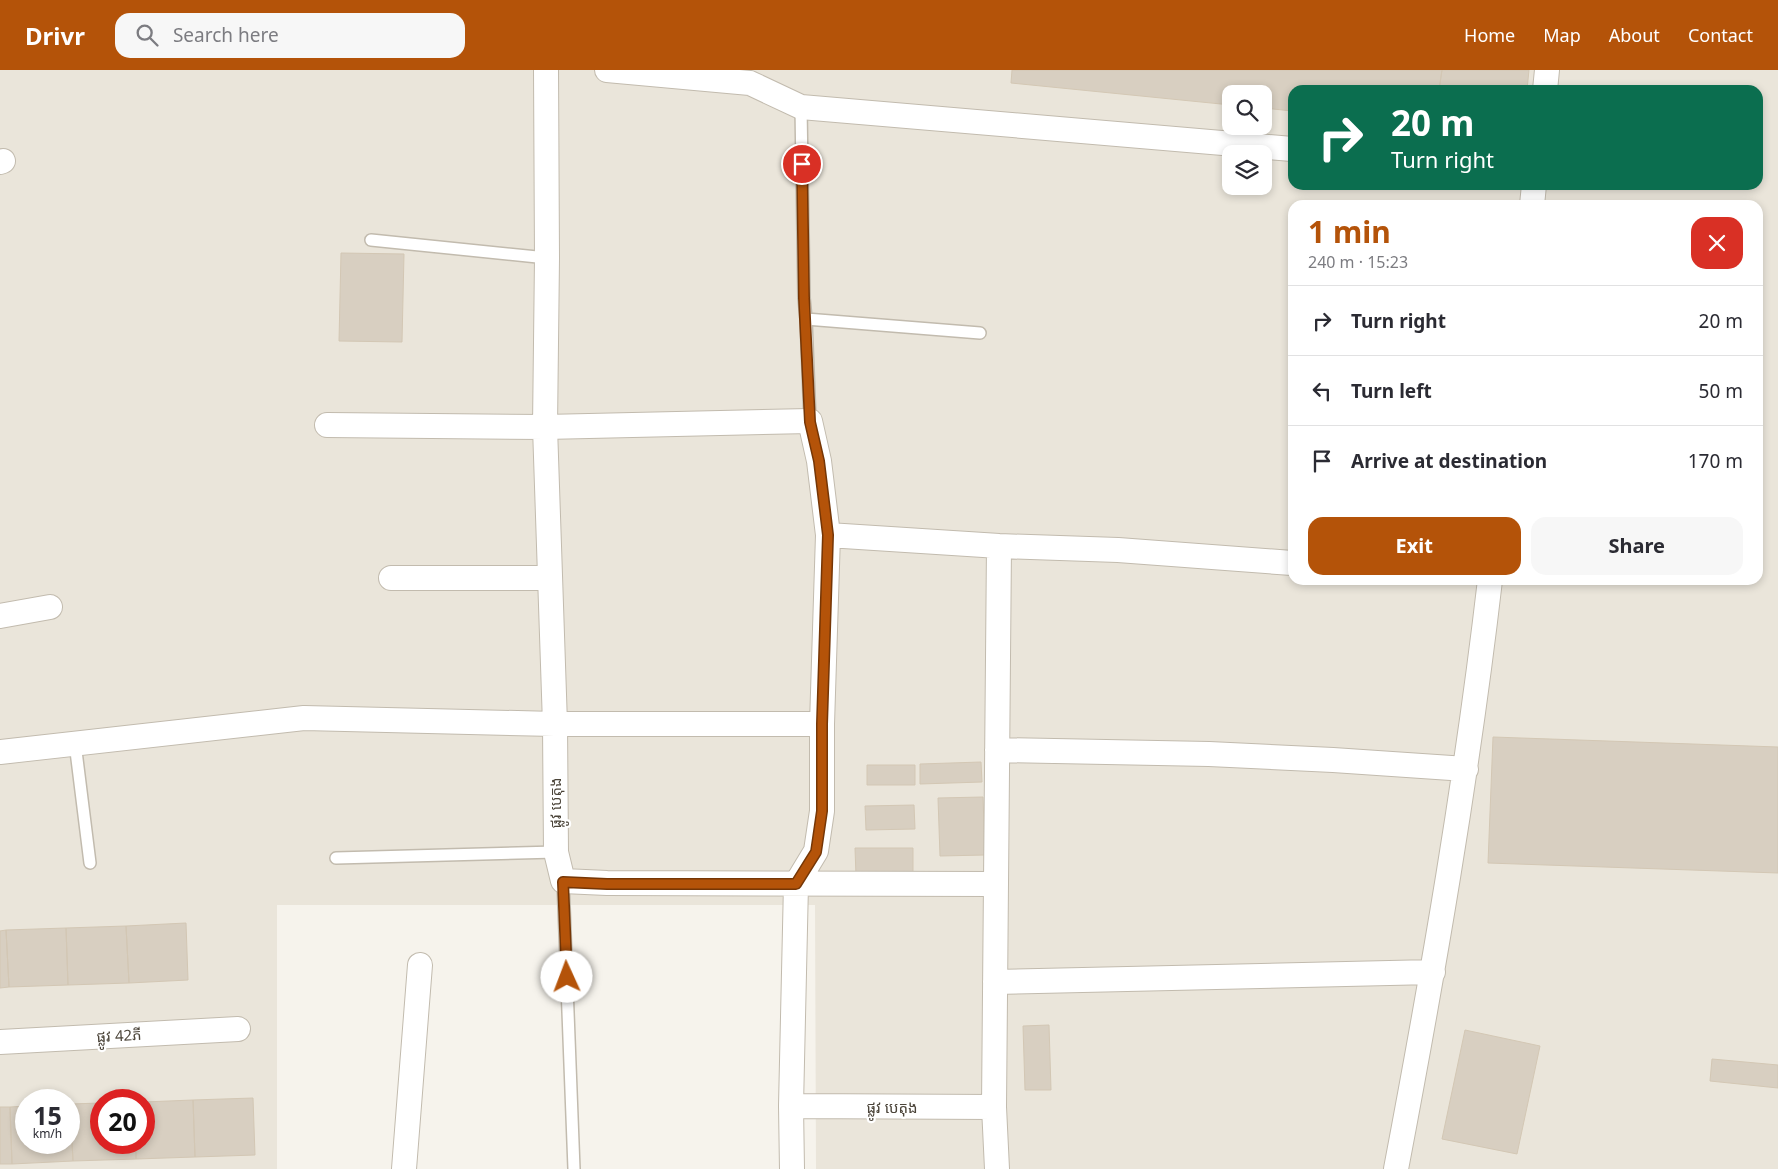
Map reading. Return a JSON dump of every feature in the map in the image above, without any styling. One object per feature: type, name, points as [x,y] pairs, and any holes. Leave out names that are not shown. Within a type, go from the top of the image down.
[{"type":"street","name":"ផ្លូវ បេតុង","points":[[546,70],[547,258],[545,427],[555,724],[556,852],[563,882]]},
{"type":"street","points":[[607,70],[750,76],[800,107],[1288,149]]},
{"type":"street","points":[[1546,85],[1547,70]]},
{"type":"street","points":[[327,425],[545,427],[810,422],[819,461],[828,535],[822,724],[822,811],[816,852],[796,884],[791,1106],[792,1169]]},
{"type":"street","points":[[828,535],[999,546],[1118,550],[1288,563]]},
{"type":"street","points":[[997,1169],[994,1107],[999,546]]},
{"type":"street","points":[[391,578],[550,578]]},
{"type":"street","points":[[1396,1169],[1433,972],[1466,769],[1489,585]]},
{"type":"street","points":[[0,616],[50,607]]},
{"type":"street","points":[[0,752],[304,718],[555,724],[822,724]]},
{"type":"street","points":[[997,750],[1209,754],[1466,769]]},
{"type":"street","points":[[563,882],[607,884],[996,884]]},
{"type":"street","points":[[404,1169],[420,965]]},
{"type":"street","points":[[995,982],[1433,972]]},
{"type":"street","name":"ផ្លូវ 42ភី","points":[[0,1042],[238,1029]]},
{"type":"street","name":"ផ្លូវ បេតុង","points":[[791,1106],[994,1107]]},
{"type":"lane","points":[[800,107],[804,298],[810,422]]},
{"type":"lane","points":[[371,240],[547,258]]},
{"type":"lane","points":[[806,319],[980,333]]},
{"type":"lane","points":[[75,743],[90,863]]},
{"type":"lane","points":[[336,858],[556,852]]},
{"type":"lane","points":[[563,882],[574,1169]]},
{"type":"shaded area","points":[[0,70],[1778,70],[1778,1169],[816,1169],[815,905],[277,905],[277,1169],[0,1169]]},
{"type":"building","points":[[1012,70],[1442,70],[1440,85],[1288,85],[1288,111],[1272,109],[1272,85],[1222,85],[1222,104],[1011,83]]},
{"type":"building","points":[[1442,70],[1529,70],[1528,85],[1440,85]]},
{"type":"building","points":[[341,253],[404,254],[402,342],[339,341]]},
{"type":"building","points":[[1493,737],[1778,747],[1778,873],[1488,863]]},
{"type":"building","points":[[981,762],[982,782],[920,784],[920,764]]},
{"type":"building","points":[[867,765],[915,765],[915,785],[867,785]]},
{"type":"building","points":[[983,797],[985,855],[940,856],[938,798]]},
{"type":"building","points":[[914,805],[915,829],[866,830],[865,806]]},
{"type":"building","points":[[855,848],[913,848],[913,876],[856,876]]},
{"type":"building","points":[[186,923],[188,980],[129,983],[126,926]]},
{"type":"building","points":[[126,926],[129,983],[68,985],[66,928]]},
{"type":"building","points":[[66,928],[68,985],[9,987],[6,930]]},
{"type":"building","points":[[6,930],[9,987],[0,988],[0,931]]},
{"type":"building","points":[[1049,1025],[1051,1090],[1025,1090],[1023,1026]]},
{"type":"building","points":[[1465,1030],[1540,1046],[1517,1154],[1442,1139]]},
{"type":"building","points":[[1712,1059],[1778,1065],[1778,1088],[1710,1081]]},
{"type":"building","points":[[253,1098],[255,1155],[195,1157],[193,1100]]},
{"type":"building","points":[[193,1100],[195,1157],[136,1159],[136,1154],[155,1154],[155,1102]]},
{"type":"building","points":[[90,1103],[90,1154],[136,1154],[136,1159],[73,1161],[73,1154],[80,1154],[80,1104]]},
{"type":"building","points":[[0,1107],[10,1107],[12,1164],[0,1164]]},
{"type":"building","points":[[10,1107],[15,1107],[15,1154],[73,1154],[73,1161],[12,1164]]},
{"type":"route","points":[[567,977],[563,882],[607,884],[796,884],[816,852],[822,811],[822,724],[828,535],[819,461],[810,422],[804,298],[802,164]]}]
